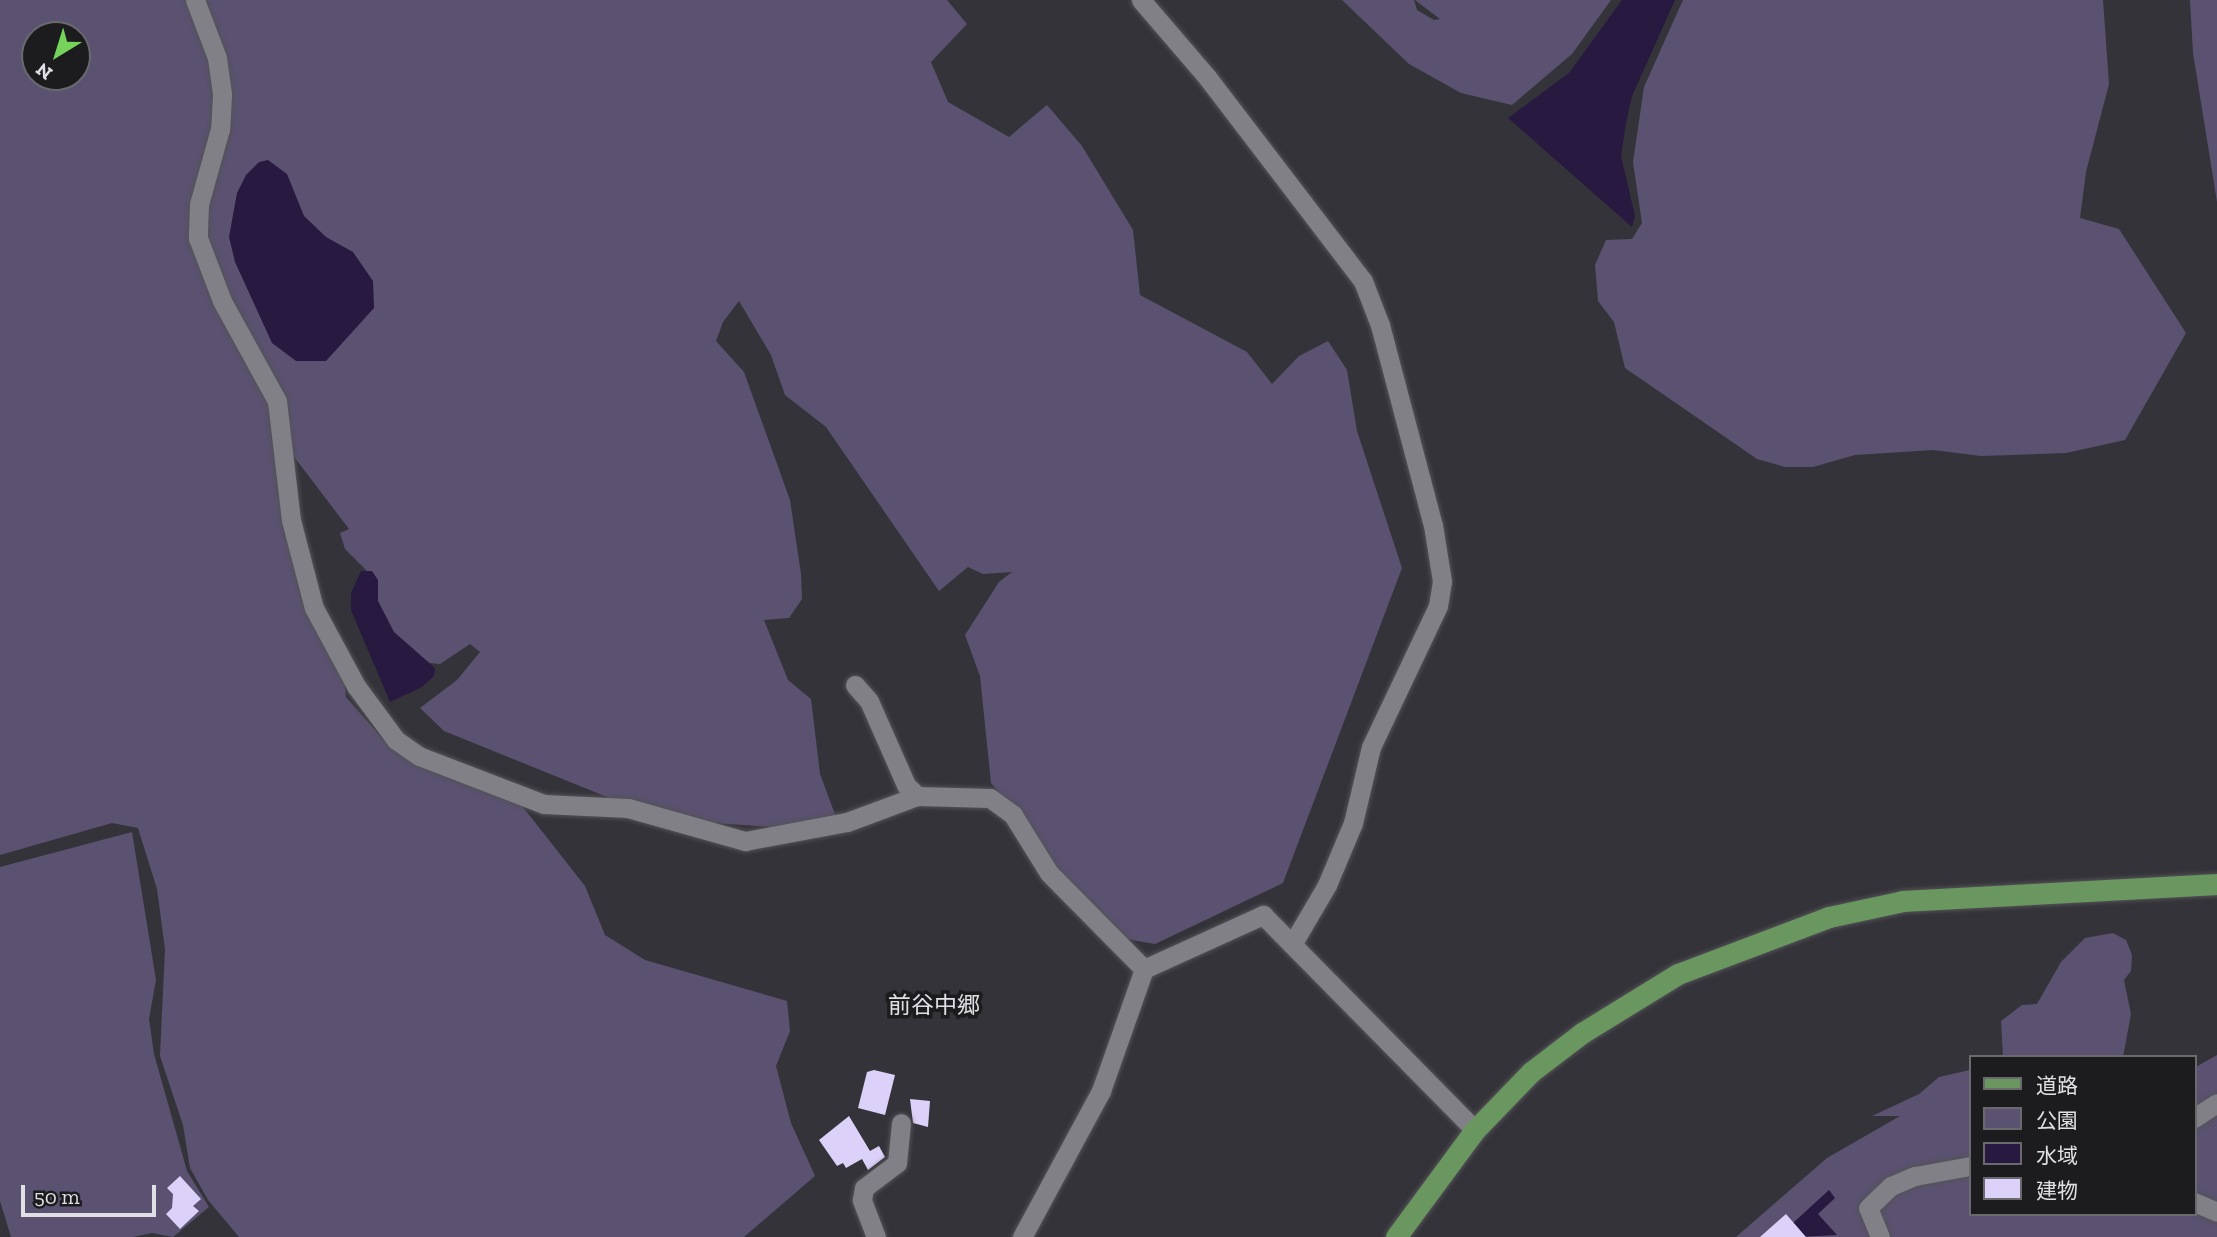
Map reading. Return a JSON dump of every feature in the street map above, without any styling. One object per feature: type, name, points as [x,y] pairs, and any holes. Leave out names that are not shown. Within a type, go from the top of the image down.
[{"type":"main road","points":[[1396,1237],[1475,1130],[1531,1072],[1582,1033],[1678,974],[1803,925],[1903,901],[2217,884]]},
{"type":"street","points":[[195,0],[217,58],[222,95],[220,129],[199,204],[198,238],[222,302],[281,416],[291,520],[314,608],[356,687],[396,740],[419,756],[544,804],[628,808],[745,841],[847,822],[917,796],[978,795],[1002,805],[1026,832],[1049,873],[1144,969]]},
{"type":"street","points":[[1141,0],[1216,88],[1363,281],[1380,324],[1433,525],[1441,581],[1438,606],[1371,747],[1348,836],[1293,943]]},
{"type":"street","points":[[855,685],[869,701],[906,785],[917,796]]},
{"type":"street","points":[[1022,1237],[1101,1091],[1144,969],[1264,915],[1475,1130]]},
{"type":"street","points":[[2196,1117],[2217,1103]]},
{"type":"street","points":[[876,1237],[862,1200],[864,1188],[897,1163],[901,1123]]},
{"type":"street","points":[[1880,1237],[1868,1208],[1884,1191],[1915,1176],[1968,1166]]},
{"type":"street","points":[[2196,1203],[2217,1212]]},
{"type":"green space","points":[[0,0],[947,0],[967,24],[931,62],[948,102],[1009,137],[1047,105],[1082,146],[1133,230],[1140,295],[1247,352],[1272,384],[1299,356],[1328,341],[1347,370],[1357,431],[1402,568],[1283,883],[1155,944],[1103,935],[1027,826],[991,783],[980,676],[965,635],[999,582],[1012,572],[983,574],[968,567],[939,591],[826,427],[785,395],[771,355],[739,301],[723,322],[716,341],[744,372],[790,500],[801,574],[802,599],[789,618],[764,620],[788,680],[811,699],[820,774],[836,817],[787,828],[684,821],[644,812],[444,731],[420,708],[457,680],[480,652],[470,644],[440,664],[421,662],[384,627],[374,602],[374,578],[345,549],[340,533],[349,529],[276,433],[286,524],[343,663],[346,697],[382,738],[419,766],[519,802],[585,886],[605,935],[645,960],[787,1001],[790,1031],[776,1066],[791,1123],[815,1176],[744,1237],[239,1237],[208,1200],[190,1168],[183,1125],[160,1056],[165,949],[157,889],[138,828],[112,823],[0,855]]},
{"type":"green space","points":[[1342,0],[1414,0],[1417,10],[1434,20],[1440,19],[1415,0],[1611,0],[1572,54],[1512,105],[1461,93],[1409,64]]},
{"type":"green space","points":[[1683,0],[2103,0],[2109,84],[2086,172],[2080,218],[2119,229],[2186,333],[2125,440],[2066,453],[1981,456],[1933,450],[1855,455],[1813,467],[1785,467],[1757,459],[1625,368],[1614,322],[1598,301],[1595,265],[1606,240],[1632,239],[1642,223],[1633,162],[1644,87]]},
{"type":"green space","points":[[2190,0],[2217,0],[2217,202],[2193,53]]},
{"type":"green space","points":[[132,832],[156,980],[149,1019],[154,1054],[187,1171],[209,1207],[173,1237],[152,1233],[133,1237],[11,1237],[0,1201],[0,867]]},
{"type":"green space","points":[[2113,933],[2126,940],[2132,955],[2131,971],[2124,980],[2131,1014],[2123,1055],[2003,1055],[2001,1021],[2022,1005],[2037,1004],[2061,962],[2085,938]]},
{"type":"green space","points":[[2217,1055],[2217,1237],[1736,1237],[1827,1158],[1900,1116],[1872,1116],[1919,1094],[1939,1077],[1968,1070],[1968,1216],[2196,1216],[2196,1067]]},
{"type":"water","points":[[1622,0],[1675,0],[1632,96],[1626,123],[1621,156],[1635,216],[1632,227],[1508,118],[1569,73]]},
{"type":"water","points":[[268,160],[287,174],[304,216],[326,237],[353,252],[373,281],[374,308],[326,361],[296,361],[272,343],[235,262],[229,237],[237,193],[246,175],[259,162]]},
{"type":"water","points":[[361,571],[372,571],[378,580],[378,601],[394,632],[435,668],[434,676],[422,687],[390,702],[351,610],[351,593]]},
{"type":"water","points":[[1829,1190],[1835,1198],[1818,1214],[1837,1235],[1796,1237],[1793,1223]]},
{"type":"building","points":[[874,1070],[895,1075],[885,1115],[858,1108],[867,1072]]},
{"type":"building","points":[[910,1099],[930,1101],[928,1127],[913,1123]]},
{"type":"building","points":[[849,1116],[870,1151],[879,1146],[885,1157],[868,1170],[862,1159],[846,1168],[843,1163],[837,1166],[819,1140]]},
{"type":"building","points":[[180,1176],[201,1199],[193,1206],[199,1211],[180,1229],[166,1214],[172,1208],[173,1194],[167,1188]]},
{"type":"building","points":[[1786,1214],[1806,1237],[1760,1237]]},
{"type":"district","name":"前谷中郷","points":[[934,1005]]}]
